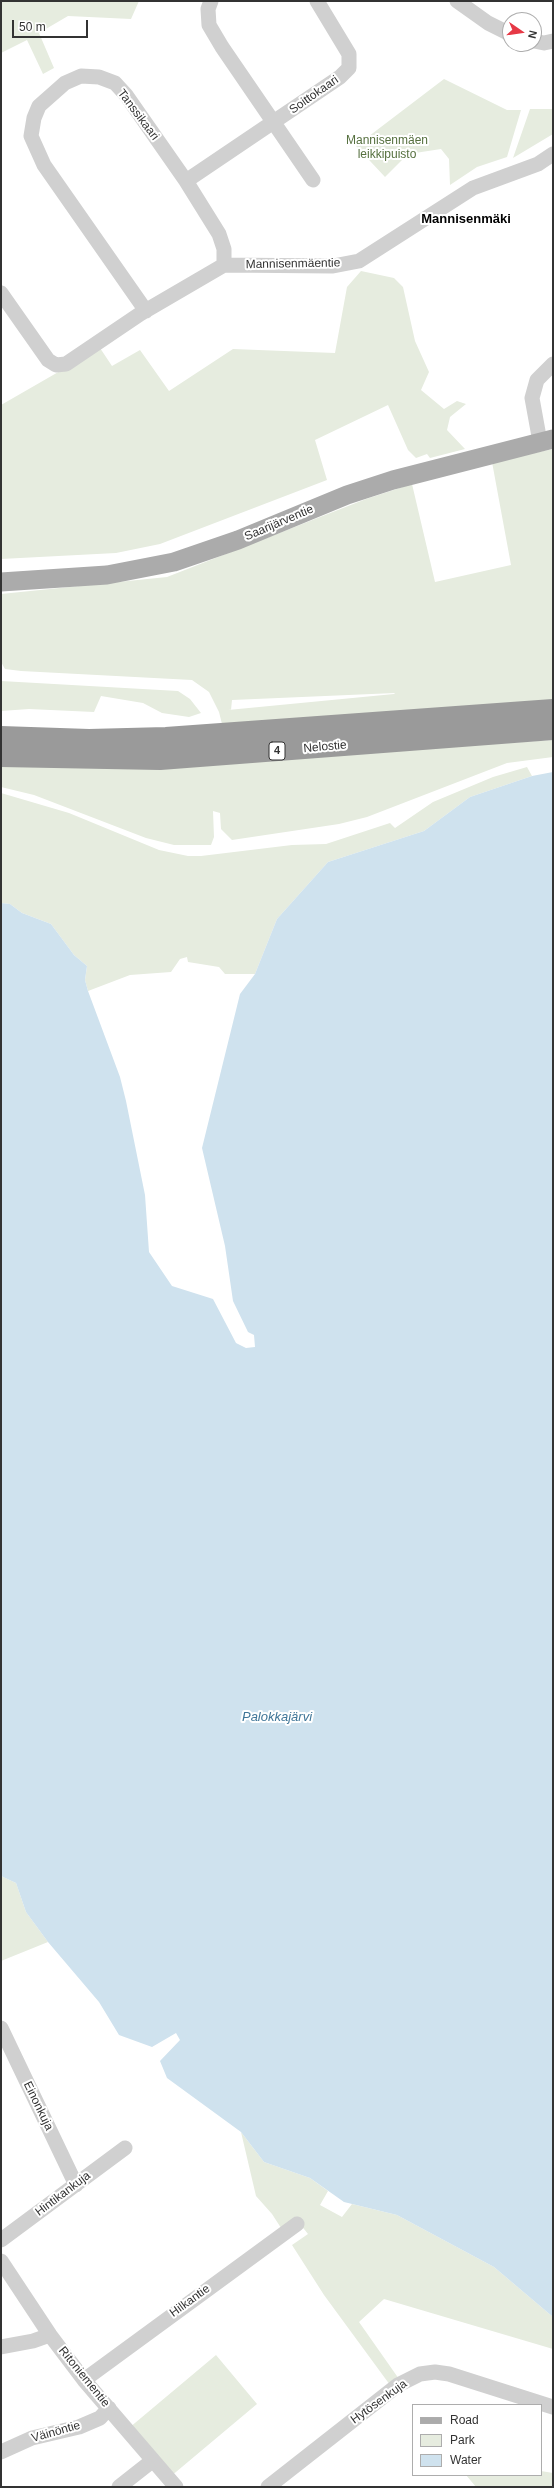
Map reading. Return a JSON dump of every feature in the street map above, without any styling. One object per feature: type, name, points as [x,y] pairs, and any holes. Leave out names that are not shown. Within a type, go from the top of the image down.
[{"type":"highway","name":"Nelostie","points":[[1,737],[89,740],[166,738],[553,710]]},
{"type":"highway","name":"Nelostie","points":[[1,756],[160,759],[553,729]]},
{"type":"main road","name":"Saarijärventie","points":[[1,582],[107,575],[174,562],[238,540],[348,495],[393,480],[547,441]]},
{"type":"street","points":[[211,1],[208,9],[209,25],[222,47],[313,180]]},
{"type":"street","name":"Soittokaari","points":[[186,181],[340,77],[349,68],[350,54],[317,1]]},
{"type":"street","points":[[458,1],[488,23],[502,30]]},
{"type":"street","points":[[542,43],[553,41]]},
{"type":"street","name":"Tanssikaari","points":[[146,311],[44,165],[31,136],[34,118],[39,106],[66,83],[81,76],[99,77],[114,83],[134,106],[186,181],[219,234],[224,249],[224,265]]},
{"type":"street","name":"Mannisenmäentie","points":[[224,265],[333,266],[359,261],[473,188],[538,164],[553,154]]},
{"type":"street","points":[[1,293],[48,360],[56,366],[66,364],[146,311],[224,265]]},
{"type":"street","points":[[547,441],[532,398],[538,380],[553,364]]},
{"type":"street","name":"Einonkuja","points":[[1,2028],[76,2185]]},
{"type":"street","name":"Hintikankuja","points":[[1,2240],[125,2148]]},
{"type":"street","name":"Hilkantie","points":[[84,2380],[297,2224]]},
{"type":"street","name":"Ritoniementie","points":[[1,2261],[50,2335],[84,2380],[152,2461],[176,2487]]},
{"type":"street","points":[[1,2347],[34,2341],[50,2335]]},
{"type":"street","name":"Hytösenkuja","points":[[268,2487],[398,2385],[420,2374],[435,2372],[449,2374],[553,2407]]},
{"type":"street","name":"Väinöntie","points":[[1,2452],[32,2438],[79,2427],[100,2418],[109,2408]]},
{"type":"street","points":[[119,2487],[152,2461]]},
{"type":"green space","points":[[1,1],[139,1],[131,19],[68,16],[39,33],[54,68],[43,74],[27,40],[1,53]]},
{"type":"green space","name":"Mannisenmäen leikkipuisto","points":[[444,79],[507,110],[521,110],[507,157],[477,167],[450,185],[449,159],[441,149],[415,153],[413,149],[385,177],[356,146]]},
{"type":"green space","points":[[530,109],[553,109],[553,134],[513,158]]},
{"type":"green space","points":[[361,271],[394,278],[403,287],[415,341],[429,372],[421,390],[444,409],[457,401],[466,404],[450,417],[447,430],[465,449],[430,458],[427,454],[416,458],[408,450],[388,405],[315,440],[327,480],[160,544],[116,553],[1,559],[1,405],[100,348],[112,366],[140,350],[169,391],[233,349],[335,353],[347,287]]},
{"type":"green space","points":[[553,449],[553,701],[222,724],[219,712],[209,692],[192,680],[21,671],[5,669],[1,662],[1,594],[167,577],[366,499],[412,484],[435,582],[511,565],[492,462]],"holes":[[[395,693],[394,694],[231,710],[232,700]]]},
{"type":"green space","points":[[1,681],[178,691],[190,699],[201,713],[189,717],[162,713],[143,703],[101,696],[94,712],[29,709],[1,711]]},
{"type":"green space","points":[[553,740],[553,757],[507,763],[367,817],[339,824],[232,840],[221,829],[220,813],[213,811],[214,837],[211,845],[174,845],[146,838],[34,795],[1,787],[1,765],[123,768]]},
{"type":"green space","points":[[527,767],[532,776],[470,797],[424,831],[328,862],[277,919],[255,974],[225,974],[219,967],[188,962],[187,957],[180,959],[171,972],[130,975],[88,991],[85,980],[87,966],[74,955],[51,924],[22,913],[10,904],[1,903],[1,793],[69,813],[159,850],[188,856],[201,856],[292,845],[326,844],[390,823],[395,828],[433,802],[493,777]]},
{"type":"green space","points":[[1,1876],[16,1883],[26,1912],[48,1942],[1,1961]]},
{"type":"green space","points":[[241,2132],[264,2162],[310,2178],[328,2191],[320,2205],[342,2217],[352,2204],[397,2215],[494,2267],[553,2317],[553,2349],[384,2299],[359,2322],[399,2379],[390,2385],[324,2295],[292,2245],[308,2234],[300,2224],[283,2231],[272,2214],[256,2196]]},
{"type":"green space","points":[[216,2355],[257,2404],[170,2477],[129,2428]]},
{"type":"green space","points":[[542,2471],[553,2473],[553,2487],[476,2487],[467,2476],[542,2476]]},
{"type":"water","name":"Palokkajärvi","points":[[553,772],[553,2317],[494,2267],[397,2215],[344,2202],[310,2178],[264,2162],[241,2132],[167,2078],[160,2061],[180,2040],[176,2033],[152,2047],[119,2035],[99,2002],[48,1942],[26,1912],[16,1883],[1,1876],[1,903],[10,904],[22,913],[51,924],[74,955],[87,966],[85,980],[88,991],[120,1077],[126,1101],[145,1195],[149,1252],[172,1286],[213,1299],[236,1343],[246,1348],[255,1347],[254,1335],[248,1332],[233,1301],[225,1246],[202,1148],[240,994],[255,974],[277,919],[328,862],[424,831],[470,797],[532,776]]},
{"type":"district","name":"Mannisenmäki","points":[[466,219]]}]
